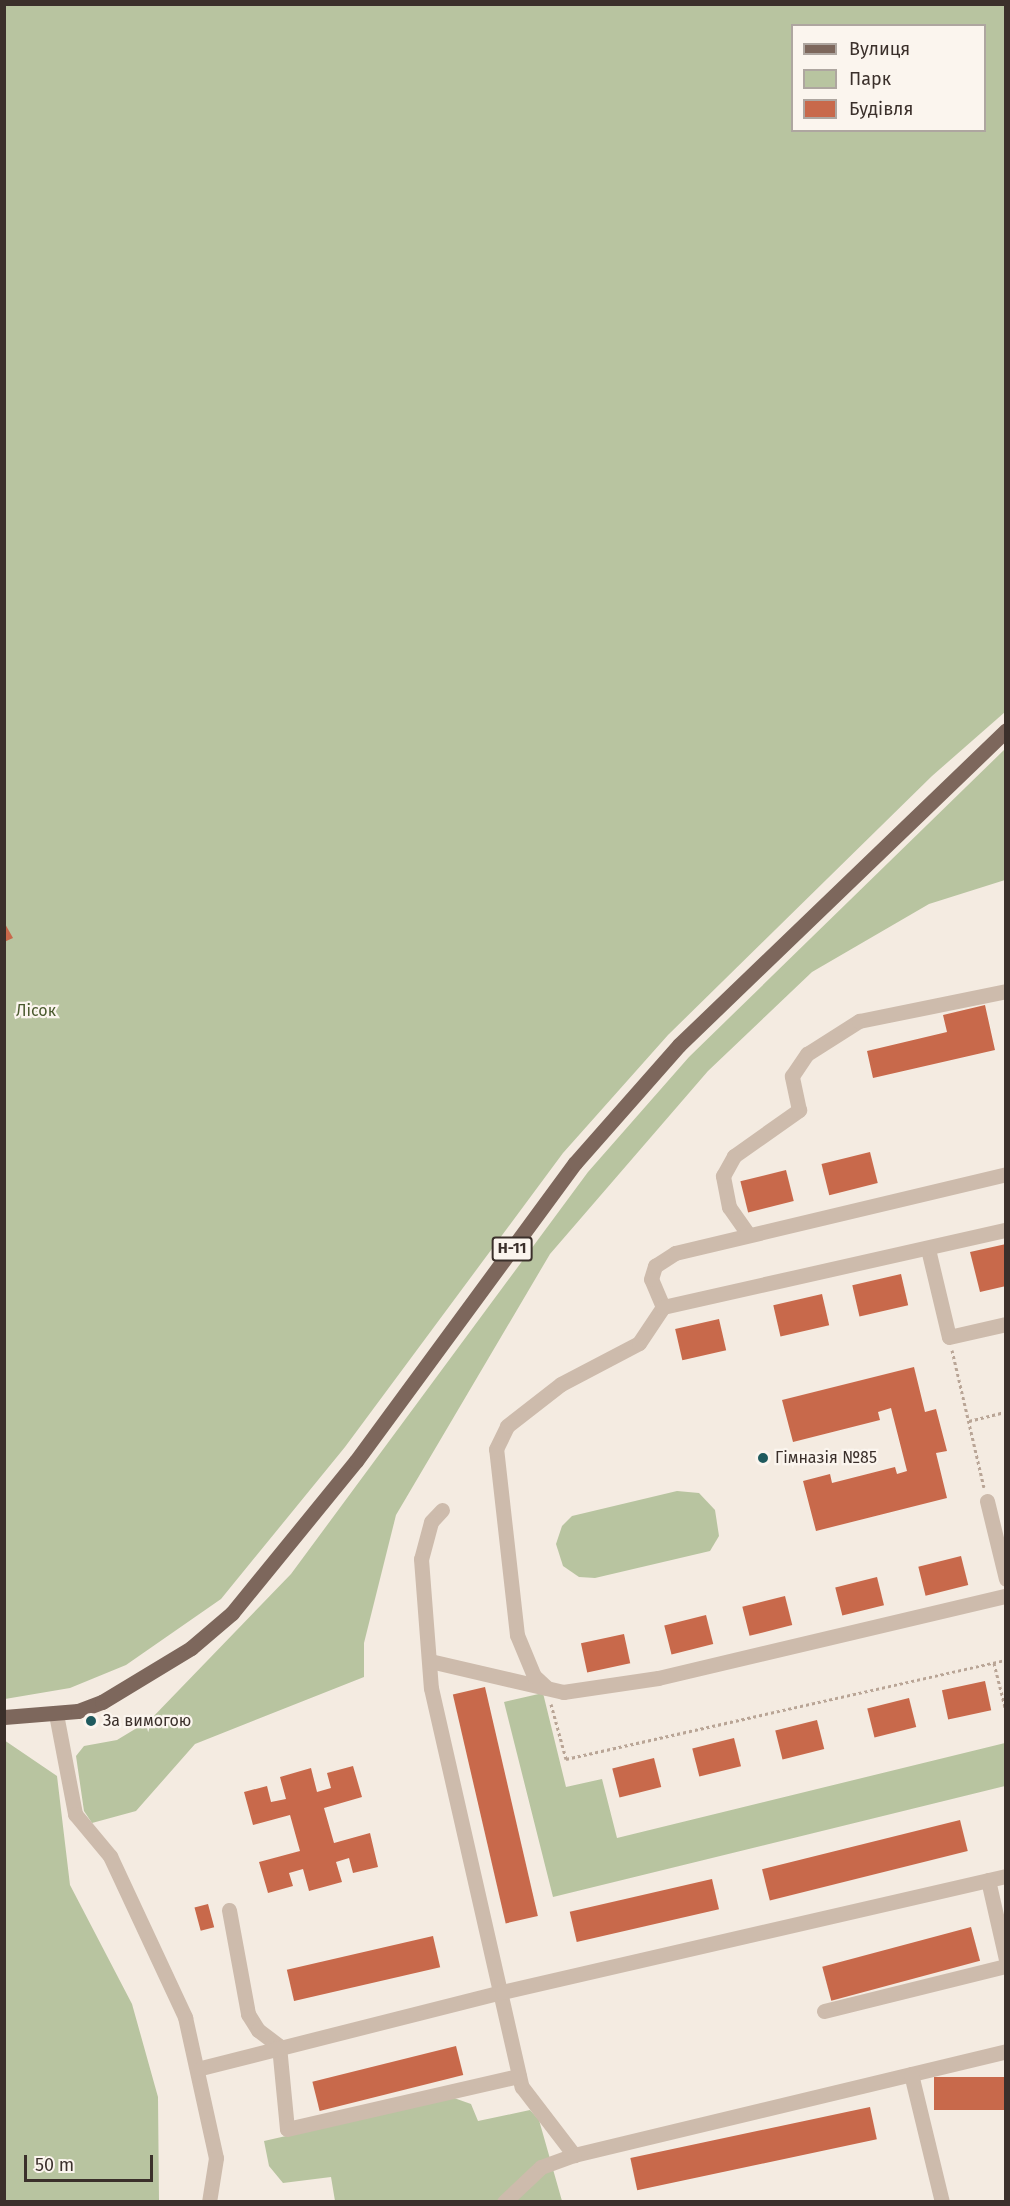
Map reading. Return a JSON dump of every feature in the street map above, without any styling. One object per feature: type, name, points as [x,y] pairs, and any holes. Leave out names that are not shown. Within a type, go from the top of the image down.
[{"type":"main road","name":"Н-11","points":[[4,1717],[78,1711],[140,1683],[231,1612],[356,1461],[612,1121],[679,1045],[1005,730]]},
{"type":"lane","points":[[748,1234],[729,1207],[723,1176],[734,1156],[799,1110],[792,1076],[807,1054],[859,1021],[1005,991]]},
{"type":"lane","points":[[663,1306],[651,1279],[661,1259],[748,1234],[1005,1174]]},
{"type":"lane","points":[[547,1688],[534,1676],[517,1635],[501,1506],[499,1435],[561,1384],[639,1343],[663,1306],[928,1249],[1005,1230]]},
{"type":"lane","points":[[928,1249],[949,1337],[1005,1324]]},
{"type":"lane","points":[[987,1501],[1000,1526],[1005,1579]]},
{"type":"lane","points":[[442,1510],[431,1522],[422,1559],[430,1688],[502,1992],[519,2076],[574,2155]]},
{"type":"lane","points":[[430,1661],[563,1692],[658,1678],[1005,1596]]},
{"type":"lane","points":[[56,1714],[75,1814],[110,1856],[166,1968],[201,2068],[216,2158],[209,2202]]},
{"type":"lane","points":[[201,2068],[279,2046],[502,1992],[1005,1876]]},
{"type":"lane","points":[[988,1880],[1005,1959]]},
{"type":"lane","points":[[229,1910],[248,2014],[258,2030],[279,2046],[287,2129],[519,2076]]},
{"type":"lane","points":[[824,2011],[1005,1966]]},
{"type":"lane","points":[[504,2202],[541,2167],[574,2155],[1005,2051]]},
{"type":"lane","points":[[911,2074],[942,2202]]},
{"type":"path","points":[[949,1337],[987,1501]]},
{"type":"path","points":[[969,1421],[1005,1412]]},
{"type":"path","points":[[547,1688],[566,1759],[1005,1660]]},
{"type":"path","points":[[994,1662],[1005,1711]]},
{"type":"green space","name":"Лісок","points":[[5,5],[1005,5],[1005,712],[932,776],[668,1035],[563,1153],[345,1447],[221,1599],[126,1665],[70,1688],[5,1699]]},
{"type":"green space","points":[[1005,749],[1005,880],[929,904],[812,972],[708,1071],[550,1254],[396,1515],[364,1643],[364,1677],[195,1744],[136,1811],[92,1823],[84,1811],[76,1756],[84,1746],[117,1740],[150,1720],[291,1574],[588,1172],[689,1057]]},
{"type":"green space","points":[[677,1491],[699,1493],[715,1510],[719,1536],[710,1551],[595,1578],[579,1577],[563,1566],[556,1544],[562,1526],[572,1516]]},
{"type":"green space","points":[[543,1693],[566,1787],[602,1779],[617,1838],[1005,1743],[1005,1786],[553,1897],[504,1702]]},
{"type":"green space","points":[[4,1740],[57,1776],[70,1885],[132,2004],[158,2097],[159,2201],[5,2201]]},
{"type":"green space","points":[[454,2098],[471,2104],[478,2121],[530,2110],[539,2120],[562,2201],[335,2201],[331,2177],[283,2183],[269,2166],[264,2141]]},
{"type":"building","points":[[4,922],[13,938],[4,942]]},
{"type":"building","points":[[985,1005],[995,1050],[873,1078],[867,1051],[947,1032],[943,1015]]},
{"type":"building","points":[[870,1152],[878,1183],[829,1195],[821,1164]]},
{"type":"building","points":[[786,1170],[794,1201],[748,1212],[740,1181]]},
{"type":"building","points":[[1006,1244],[1006,1286],[980,1292],[970,1252]]},
{"type":"building","points":[[901,1274],[908,1305],[859,1316],[852,1285]]},
{"type":"building","points":[[822,1294],[829,1325],[780,1336],[773,1305]]},
{"type":"building","points":[[719,1319],[726,1350],[682,1360],[675,1329]]},
{"type":"building","points":[[914,1367],[925,1412],[936,1409],[947,1451],[936,1453],[947,1498],[816,1531],[803,1481],[830,1474],[832,1483],[895,1467],[897,1474],[907,1471],[891,1408],[878,1412],[880,1420],[793,1442],[782,1400]]},
{"type":"building","points":[[961,1556],[968,1585],[926,1596],[918,1567]]},
{"type":"building","points":[[877,1577],[884,1605],[842,1616],[835,1587]]},
{"type":"building","points":[[785,1596],[792,1625],[750,1636],[742,1607]]},
{"type":"building","points":[[706,1615],[713,1644],[672,1655],[664,1625]]},
{"type":"building","points":[[624,1634],[630,1663],[587,1672],[581,1643]]},
{"type":"building","points":[[985,1681],[991,1710],[948,1719],[942,1690]]},
{"type":"building","points":[[485,1687],[538,1916],[506,1923],[453,1694]]},
{"type":"building","points":[[909,1698],[916,1727],[875,1738],[867,1708]]},
{"type":"building","points":[[817,1720],[824,1749],[783,1760],[775,1730]]},
{"type":"building","points":[[734,1738],[741,1766],[699,1777],[692,1748]]},
{"type":"building","points":[[654,1758],[661,1787],[620,1798],[612,1768]]},
{"type":"building","points":[[353,1766],[362,1797],[324,1808],[334,1843],[370,1833],[378,1867],[353,1873],[349,1858],[336,1862],[342,1882],[309,1891],[303,1869],[289,1873],[293,1886],[268,1893],[259,1862],[300,1851],[290,1815],[253,1825],[244,1792],[267,1786],[271,1802],[286,1799],[280,1777],[311,1768],[317,1792],[331,1788],[327,1773]]},
{"type":"building","points":[[960,1820],[968,1851],[770,1900],[762,1869]]},
{"type":"building","points":[[712,1879],[719,1909],[577,1942],[570,1912]]},
{"type":"building","points":[[208,1904],[214,1927],[201,1931],[194,1908]]},
{"type":"building","points":[[971,1927],[980,1961],[831,2001],[822,1967]]},
{"type":"building","points":[[433,1936],[440,1967],[294,2001],[287,1970]]},
{"type":"building","points":[[456,2046],[463,2075],[320,2111],[312,2082]]},
{"type":"building","points":[[934,2077],[1006,2077],[1006,2110],[934,2110]]},
{"type":"building","points":[[870,2107],[877,2139],[637,2190],[630,2158]]},
{"type":"place","name":"Гімназія №85","points":[[763,1458]]},
{"type":"place","name":"За вимогою","points":[[91,1721]]}]
